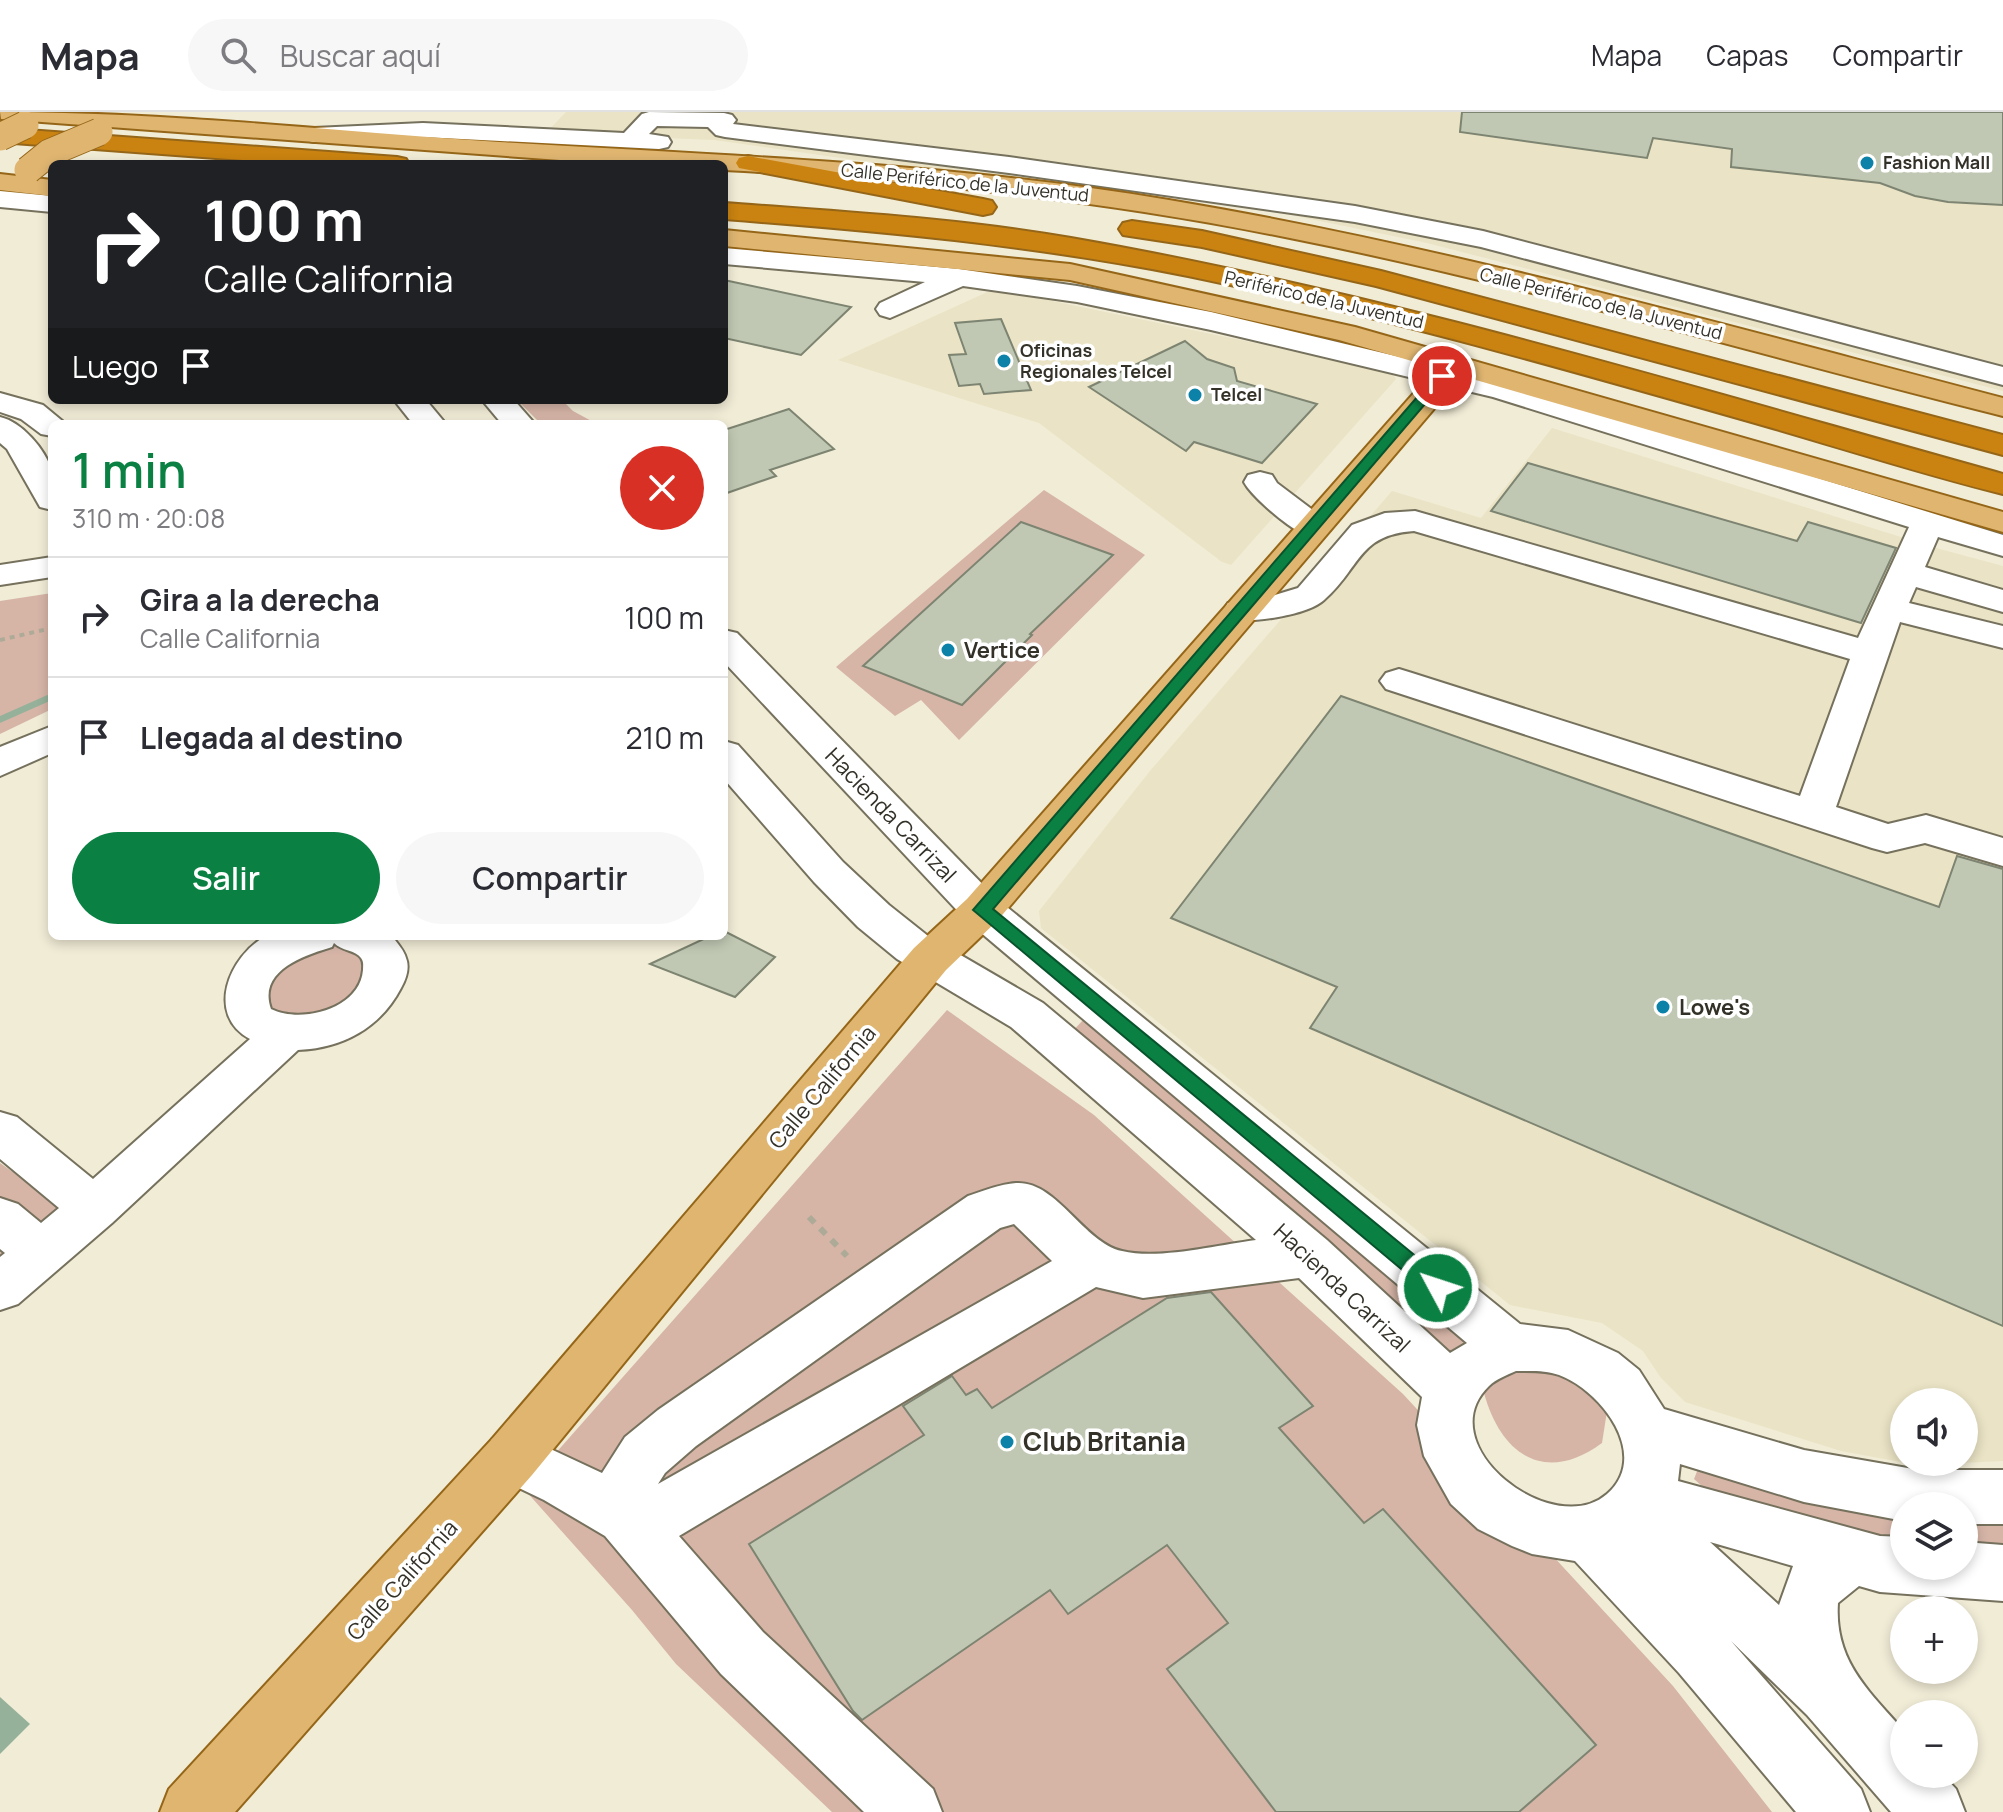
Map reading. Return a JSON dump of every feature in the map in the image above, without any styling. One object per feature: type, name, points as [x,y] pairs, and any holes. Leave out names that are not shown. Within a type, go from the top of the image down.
[{"type":"highway","points":[[0,136],[340,160]]},
{"type":"highway","points":[[0,154],[76,160]]},
{"type":"highway","points":[[728,188],[995,209],[748,163]]},
{"type":"highway","name":"Periférico de la Juventud","points":[[728,211],[935,228],[1068,245],[1204,272],[1438,347],[2003,484]]},
{"type":"highway","name":"Periférico de la Juventud","points":[[1100,224],[1202,239],[1381,279],[2003,445]]},
{"type":"highway","points":[[1070,272],[1438,347]]},
{"type":"main road","name":"Calle Periférico de la Juventud","points":[[1,112],[42,118],[692,160]]},
{"type":"main road","points":[[229,112],[272,132]]},
{"type":"main road","points":[[0,136],[42,118]]},
{"type":"main road","points":[[0,162],[72,130],[102,121]]},
{"type":"main road","points":[[48,160],[49,153],[102,121]]},
{"type":"main road","name":"Calle Periférico de la Juventud","points":[[728,162],[992,182],[1091,196],[1373,248],[2002,407]]},
{"type":"main road","points":[[0,182],[45,194],[48,163]]},
{"type":"main road","points":[[1091,196],[1179,202],[1475,249],[1914,373],[2002,407]]},
{"type":"main road","points":[[728,238],[1070,272],[1316,326],[1438,347],[2003,522]]},
{"type":"main road","name":"Calle California","points":[[192,1812],[512,1457],[930,959],[982,910],[1314,527],[1438,347]]},
{"type":"street","points":[[598,115],[724,120],[719,126],[725,130],[1183,188],[1355,214],[1475,249],[2003,376]]},
{"type":"street","points":[[632,139],[650,119]]},
{"type":"street","points":[[831,143],[852,122]]},
{"type":"street","points":[[314,135],[423,130],[632,139],[811,157],[899,174]]},
{"type":"street","points":[[0,199],[45,194]]},
{"type":"street","points":[[728,256],[959,277],[1156,319],[1438,347],[1610,423],[2003,546]]},
{"type":"street","points":[[890,309],[959,277]]},
{"type":"street","points":[[0,402],[32,412],[48,424]]},
{"type":"street","points":[[412,404],[426,420]]},
{"type":"street","points":[[501,404],[515,420]]},
{"type":"street","points":[[0,426],[20,444],[48,493]]},
{"type":"street","points":[[1260,482],[1264,489],[1314,527]]},
{"type":"street","points":[[1241,611],[1273,607],[1310,595],[1364,532],[1385,523],[1415,521],[1870,653]]},
{"type":"street","points":[[1814,814],[1887,608],[1927,524]]},
{"type":"street","points":[[0,575],[48,568]]},
{"type":"street","points":[[1903,572],[2003,601]]},
{"type":"street","points":[[1887,608],[2003,637]]},
{"type":"street","name":"Hacienda Carrizal","points":[[728,652],[740,685],[982,910],[1510,1347]]},
{"type":"street","points":[[1399,681],[1887,838],[1926,829],[2003,852]]},
{"type":"street","points":[[0,763],[48,740]]},
{"type":"street","name":"Hacienda Carrizal","points":[[728,758],[863,906],[930,959],[997,992],[1017,1007],[1309,1255],[1451,1389]]},
{"type":"street","points":[[300,940],[276,951],[256,969],[245,990],[247,1010],[262,1026],[285,1034],[315,1032],[344,1023],[369,1006],[383,985],[386,965],[377,948],[360,940]]},
{"type":"street","points":[[0,1288],[94,1208],[285,1034]]},
{"type":"street","points":[[0,1131],[94,1208]]},
{"type":"street","points":[[625,1520],[645,1455],[677,1428],[986,1211],[1018,1203],[1030,1208],[1091,1264],[1121,1275],[1143,1276],[1309,1255]]},
{"type":"street","points":[[0,1219],[40,1252]]},
{"type":"street","points":[[625,1520],[691,1495],[1091,1264]]},
{"type":"street","points":[[1621,1514],[1651,1478],[1654,1454],[1648,1429],[1632,1400],[1597,1369],[1576,1357],[1543,1347],[1510,1347],[1485,1356],[1466,1370],[1451,1389],[1445,1416],[1448,1447],[1463,1476],[1487,1503],[1518,1523],[1554,1533],[1621,1514],[1727,1519],[1880,1564],[2003,1573]]},
{"type":"street","points":[[1648,1429],[1804,1476],[1919,1497],[2003,1497]]},
{"type":"street","points":[[512,1457],[625,1520],[742,1653],[910,1812]]},
{"type":"street","points":[[1621,1514],[1829,1693],[1933,1812]]},
{"type":"street","points":[[1621,1514],[1700,1652],[1838,1812]]},
{"type":"street","points":[[1829,1693],[1811,1638],[1808,1597],[1813,1585],[1851,1557]]},
{"type":"path","points":[[0,640],[48,629]]},
{"type":"path","points":[[809,1217],[847,1254]]},
{"type":"shaded area","name":"Fashion Mall","points":[[566,112],[2003,112],[2003,391],[1427,243],[1218,200],[855,160],[714,140],[546,133]]},
{"type":"shaded area","points":[[994,289],[1351,363],[1392,374],[1396,379],[1231,565],[1222,562],[1039,423],[838,360]]},
{"type":"shaded area","points":[[521,404],[566,404],[590,420],[537,420]]},
{"type":"shaded area","points":[[1552,428],[2003,566],[2003,1461],[1978,1462],[1978,1388],[1890,1388],[1890,1460],[1841,1451],[1685,1402],[1661,1378],[1643,1351],[1602,1323],[1510,1305],[1041,928],[1039,911],[1150,771],[1392,491],[1481,518]]},
{"type":"shaded area","points":[[1044,490],[1145,555],[959,740],[921,700],[895,716],[836,667]]},
{"type":"shaded area","points":[[48,594],[48,711],[0,734],[0,601]]},
{"type":"shaded area","points":[[321,940],[339,940],[364,946],[377,979],[338,1018],[265,1020],[253,985]]},
{"type":"shaded area","name":"Club Britania","points":[[947,1010],[1094,1115],[1403,1394],[1673,1686],[1772,1812],[832,1812],[676,1664],[524,1489]]},
{"type":"shaded area","points":[[1094,1014],[1486,1341],[1460,1364],[1072,1032]]},
{"type":"shaded area","points":[[0,1163],[71,1213],[0,1272]]},
{"type":"shaded area","points":[[1531,1354],[1584,1375],[1607,1411],[1602,1443],[1562,1462],[1544,1462],[1528,1457],[1502,1433],[1484,1393],[1500,1369]]},
{"type":"shaded area","points":[[1700,1464],[1890,1512],[1890,1539],[1712,1495],[1694,1479]]},
{"type":"shaded area","points":[[2003,1515],[2003,1548],[1978,1549],[1978,1517]]},
{"type":"shaded area","points":[[0,1697],[30,1724],[0,1754]]},
{"type":"building","name":"Fashion Mall","points":[[1462,112],[2003,112],[2003,205],[1948,202],[1915,196],[1880,183],[1731,167],[1732,149],[1653,138],[1647,158],[1460,132]]},
{"type":"building","points":[[728,281],[851,307],[801,355],[728,339]]},
{"type":"building","name":"Oficinas Regionales Telcel","points":[[1001,319],[1031,390],[984,394],[980,384],[959,386],[949,355],[966,354],[955,323]]},
{"type":"building","name":"Telcel","points":[[1185,341],[1207,359],[1234,368],[1237,381],[1317,404],[1262,463],[1194,442],[1186,451],[1089,387]]},
{"type":"building","points":[[789,409],[834,449],[770,470],[776,476],[728,493],[728,429]]},
{"type":"building","points":[[1528,463],[1797,541],[1808,522],[1896,548],[1861,623],[1491,511]]},
{"type":"building","points":[[1021,522],[1113,555],[1030,634],[962,705],[863,666]]},
{"type":"building","name":"Lowe's","points":[[1341,696],[1939,907],[1957,856],[2003,869],[2003,1326],[1310,1028],[1337,987],[1171,918]]},
{"type":"building","points":[[728,933],[775,957],[735,997],[650,964],[701,940],[728,940]]},
{"type":"building","points":[[1211,1292],[1313,1406],[1279,1428],[1364,1523],[1383,1509],[1596,1745],[1519,1812],[1276,1812],[1167,1669],[1228,1623],[1167,1545],[1068,1614],[1050,1590],[862,1720],[853,1711],[749,1544],[924,1435],[903,1406],[952,1376],[966,1395],[977,1389],[992,1408],[1167,1298]]},
{"type":"waterway","points":[[0,720],[48,698]]},
{"type":"place","name":"Fashion Mall","points":[[1867,163]]},
{"type":"place","name":"Oficinas Regionales Telcel","points":[[1004,361]]},
{"type":"place","name":"Telcel","points":[[1195,395]]},
{"type":"place","name":"Vertice","points":[[948,650]]},
{"type":"place","name":"Lowe's","points":[[1663,1007]]},
{"type":"place","name":"Club Britania","points":[[1007,1442]]},
{"type":"route","points":[[1438,1288],[982,910],[1442,376]]}]
